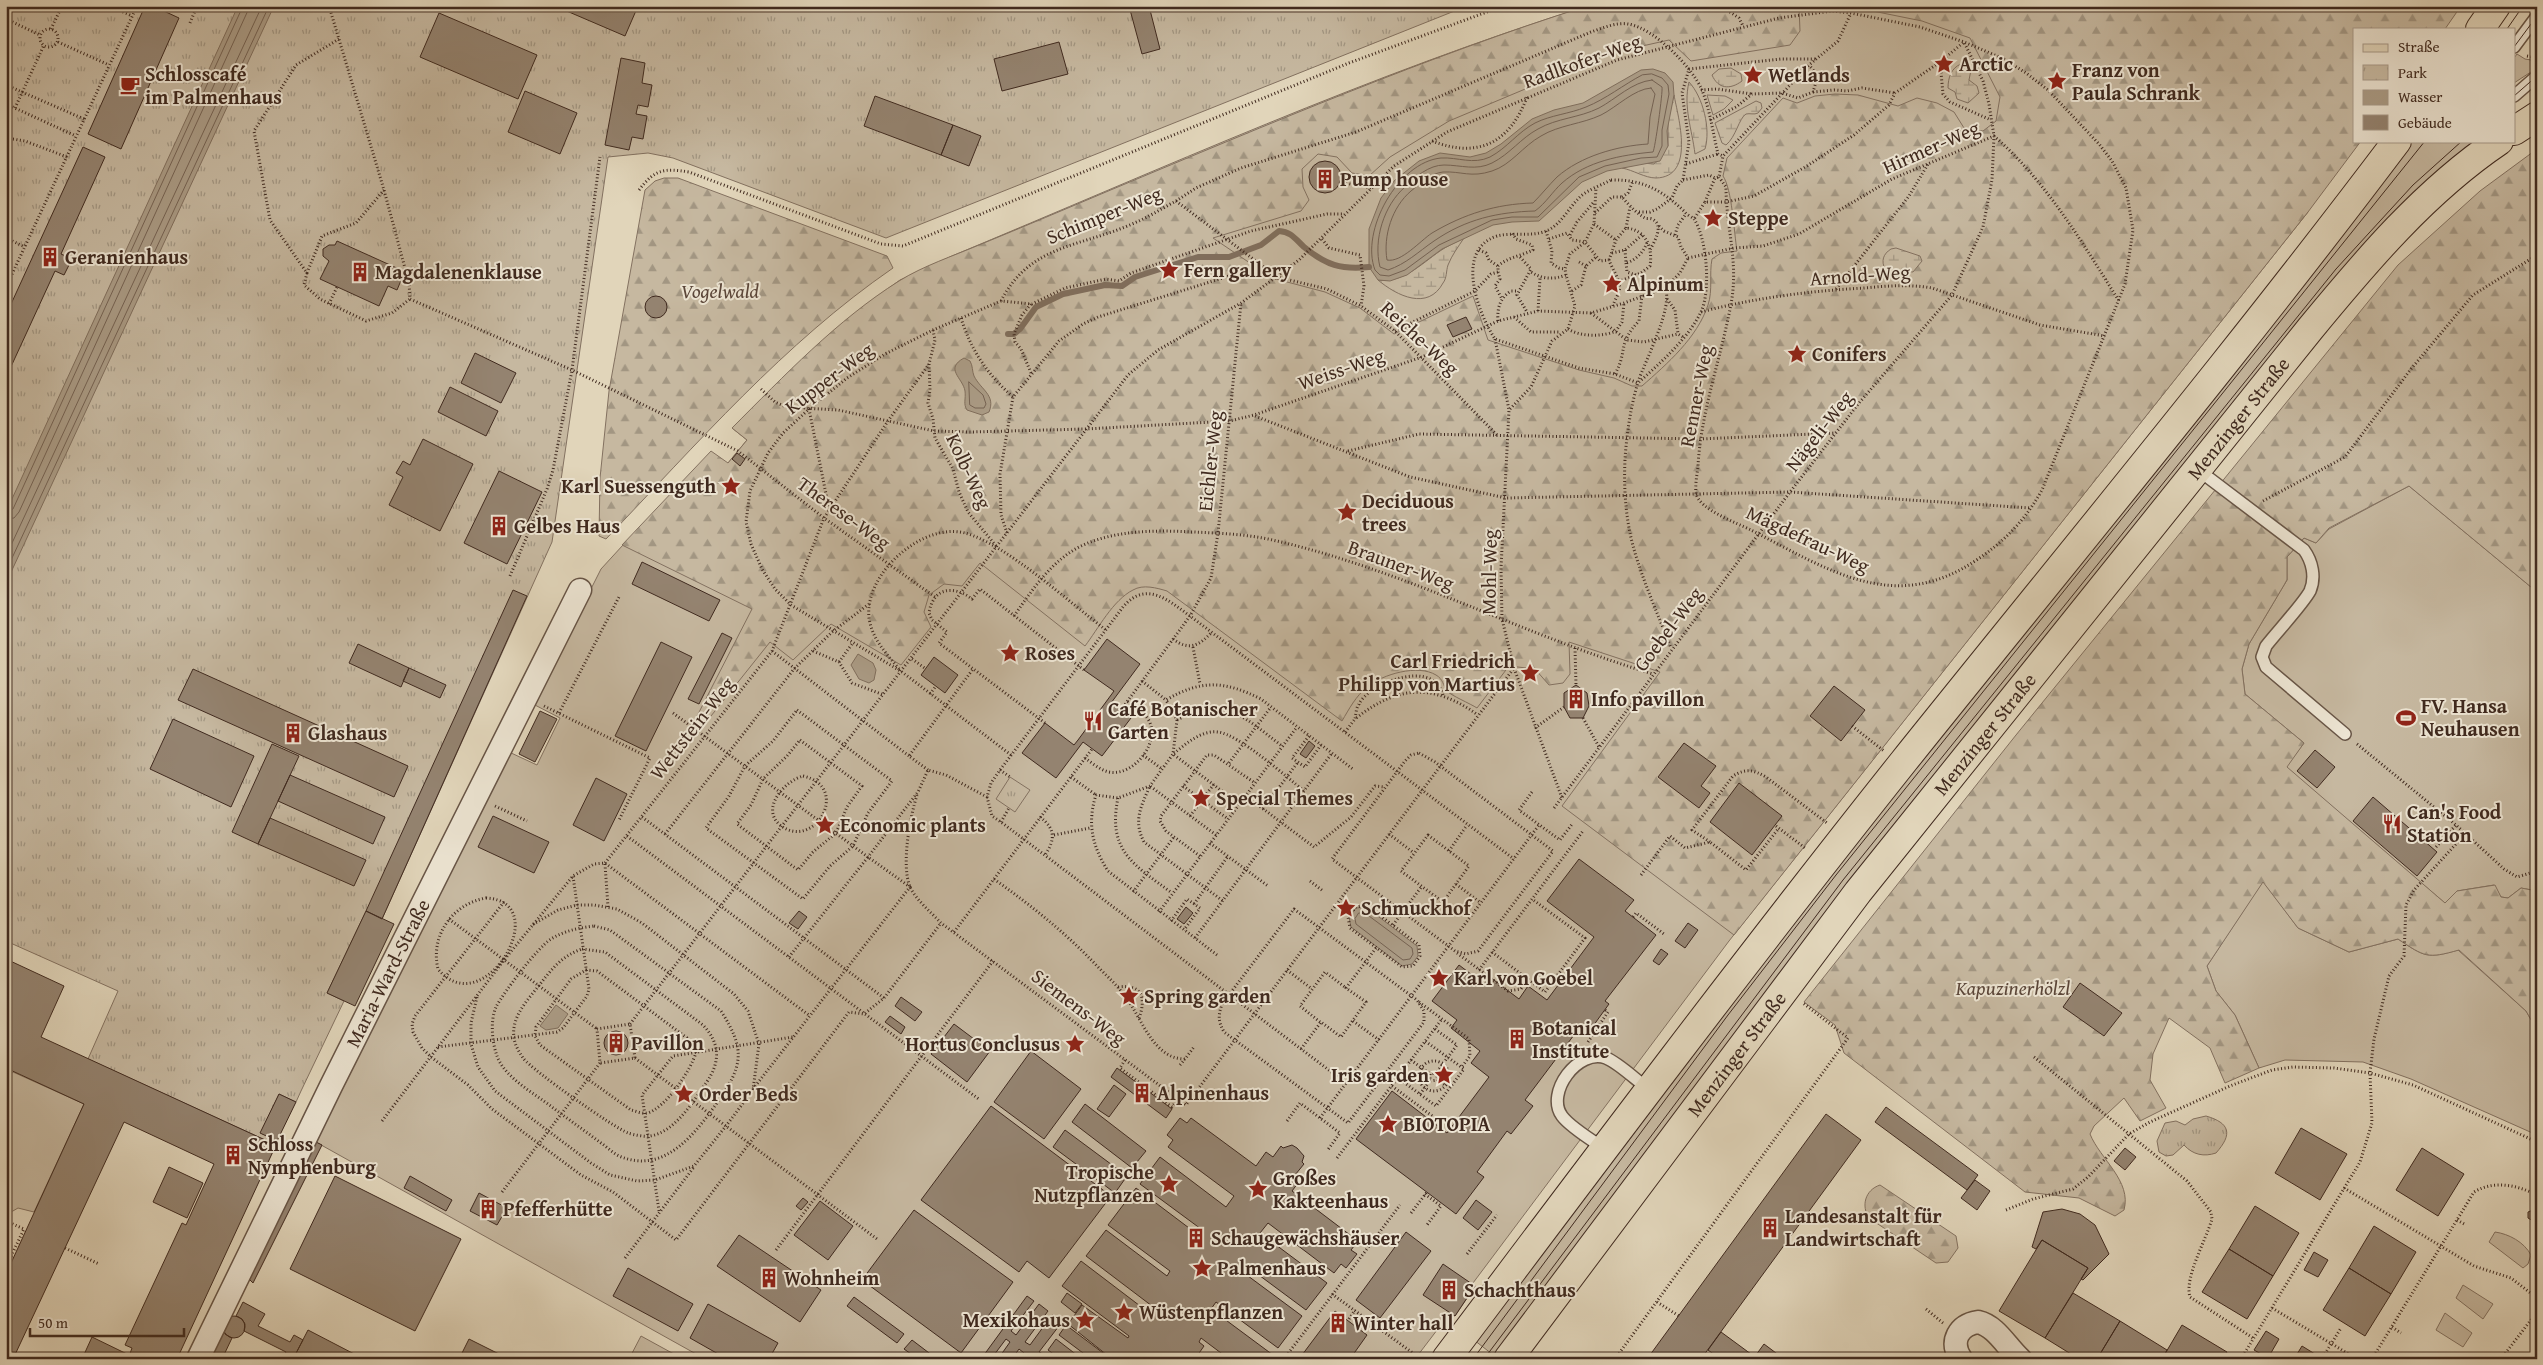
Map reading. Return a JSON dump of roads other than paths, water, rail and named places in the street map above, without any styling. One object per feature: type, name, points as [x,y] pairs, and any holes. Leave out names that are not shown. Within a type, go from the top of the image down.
[{"type":"main road","points":[[2481,28],[2496,6]]},
{"type":"main road","points":[[2516,130],[2537,116]]},
{"type":"main road","points":[[1446,1359],[1650,1090],[1902,764],[2260,317],[2396,142]]},
{"type":"main road","name":"Menzinger Straße","points":[[1508,1359],[1858,892],[2197,469],[2370,257],[2438,188],[2493,144]]},
{"type":"street","name":"Maria-Ward-Straße","points":[[198,1359],[331,1086],[580,590]]},
{"type":"street","points":[[1961,1359],[1957,1352],[1957,1335],[1962,1328],[1978,1322],[1994,1329],[2007,1347],[2020,1359]]},
{"type":"lane","points":[[2516,44],[2537,16]]},
{"type":"lane","points":[[2516,94],[2537,76]]},
{"type":"lane","points":[[2516,95],[2537,84]]},
{"type":"lane","points":[[2197,469],[2304,550],[2310,559],[2313,573],[2310,590],[2266,646],[2262,657],[2266,667],[2345,734]]},
{"type":"lane","points":[[1605,1150],[1562,1117],[1558,1108],[1560,1087],[1572,1068],[1594,1057],[1606,1058],[1650,1090]]},
{"type":"water","points":[[238,6],[274,6],[6,583],[6,512]]},
{"type":"water","points":[[1653,69],[1665,73],[1673,82],[1674,95],[1667,131],[1668,146],[1660,161],[1607,171],[1582,182],[1539,221],[1493,225],[1442,249],[1407,275],[1390,281],[1378,280],[1369,267],[1369,229],[1381,198],[1395,180],[1419,161],[1440,153],[1470,157],[1486,153],[1501,144],[1532,119],[1554,110],[1583,103],[1641,70]]},
{"type":"water","points":[[964,358],[970,361],[974,376],[991,401],[989,412],[982,415],[966,408],[964,386],[955,370],[958,362]]},
{"type":"water","points":[[858,654],[873,663],[876,670],[874,680],[869,683],[859,679],[851,665]]},
{"type":"water","points":[[1366,907],[1417,946],[1418,956],[1412,964],[1402,966],[1351,927],[1349,917],[1356,908]]},
{"type":"water","points":[[556,1005],[568,1014],[558,1028],[546,1030],[540,1026]]},
{"type":"waterway","points":[[1008,334],[1014,334],[1020,329],[1036,307],[1063,294],[1105,285],[1122,286],[1135,277],[1198,257],[1229,257],[1261,245],[1279,231],[1290,234],[1312,253],[1334,265],[1350,268],[1369,267]]},
{"type":"tram line","points":[[2508,28],[2523,6]]},
{"type":"tram line","points":[[2516,44],[2537,16]]},
{"type":"tram line","points":[[2516,94],[2537,76]]},
{"type":"tram line","points":[[1473,1359],[1728,1015],[1836,875],[2424,142]]},
{"type":"tram line","points":[[1484,1359],[1843,880],[2336,269],[2413,185],[2461,142]]},
{"type":"place","name":"Arctic","points":[[1944,64]]},
{"type":"place","name":"Wetlands","points":[[1753,75]]},
{"type":"place","name":"Franz von Paula Schrank","points":[[2057,81]]},
{"type":"place","name":"Schlosscafé im Palmenhaus","points":[[130,85]]},
{"type":"place","name":"Pump house","points":[[1325,179]]},
{"type":"place","name":"Steppe","points":[[1713,218]]},
{"type":"place","name":"Geranienhaus","points":[[50,257]]},
{"type":"place","name":"Fern gallery","points":[[1169,270]]},
{"type":"place","name":"Magdalenenklause","points":[[360,272]]},
{"type":"place","name":"Alpinum","points":[[1612,284]]},
{"type":"place","name":"Conifers","points":[[1797,354]]},
{"type":"place","name":"Karl Suessenguth","points":[[731,486]]},
{"type":"place","name":"Deciduous trees","points":[[1347,512]]},
{"type":"place","name":"Gelbes Haus","points":[[499,526]]},
{"type":"place","name":"Roses","points":[[1010,653]]},
{"type":"place","name":"Carl Friedrich Philipp von Martius","points":[[1530,673]]},
{"type":"place","name":"Info pavillon","points":[[1576,699]]},
{"type":"place","name":"FV. Hansa Neuhausen","points":[[2406,718]]},
{"type":"place","name":"Café Botanischer Garten","points":[[1093,721]]},
{"type":"place","name":"Glashaus","points":[[293,733]]},
{"type":"place","name":"Special Themes","points":[[1201,798]]},
{"type":"place","name":"Can's Food Station","points":[[2392,824]]},
{"type":"place","name":"Economic plants","points":[[825,825]]},
{"type":"place","name":"Schmuckhof","points":[[1346,908]]},
{"type":"place","name":"Karl von Goebel","points":[[1439,978]]},
{"type":"place","name":"Spring garden","points":[[1129,996]]},
{"type":"place","name":"Botanical Institute","points":[[1517,1039]]},
{"type":"place","name":"Pavillon","points":[[616,1043]]},
{"type":"place","name":"Hortus Conclusus","points":[[1075,1044]]},
{"type":"place","name":"Iris garden","points":[[1444,1075]]},
{"type":"place","name":"Alpinenhaus","points":[[1142,1093]]},
{"type":"place","name":"Order Beds","points":[[684,1094]]},
{"type":"place","name":"BIOTOPIA","points":[[1388,1124]]},
{"type":"place","name":"Schloss Nymphenburg","points":[[233,1155]]},
{"type":"place","name":"Tropische Nutzpflanzen","points":[[1169,1184]]},
{"type":"place","name":"Großes Kakteenhaus","points":[[1258,1189]]},
{"type":"place","name":"Pfefferhütte","points":[[488,1209]]},
{"type":"place","name":"Landesanstalt für Landwirtschaft","points":[[1770,1228]]},
{"type":"place","name":"Schaugewächshäuser","points":[[1196,1238]]},
{"type":"place","name":"Palmenhaus","points":[[1202,1268]]},
{"type":"place","name":"Wohnheim","points":[[769,1278]]},
{"type":"place","name":"Schachthaus","points":[[1449,1290]]},
{"type":"place","name":"Wüstenpflanzen","points":[[1124,1312]]},
{"type":"place","name":"Mexikohaus","points":[[1085,1320]]},
{"type":"place","name":"Winter hall","points":[[1338,1323]]},
{"type":"park label","name":"Vogelwald","points":[[720,291]]},
{"type":"park label","name":"Kapuzinerhölzl","points":[[2013,988]]}]
